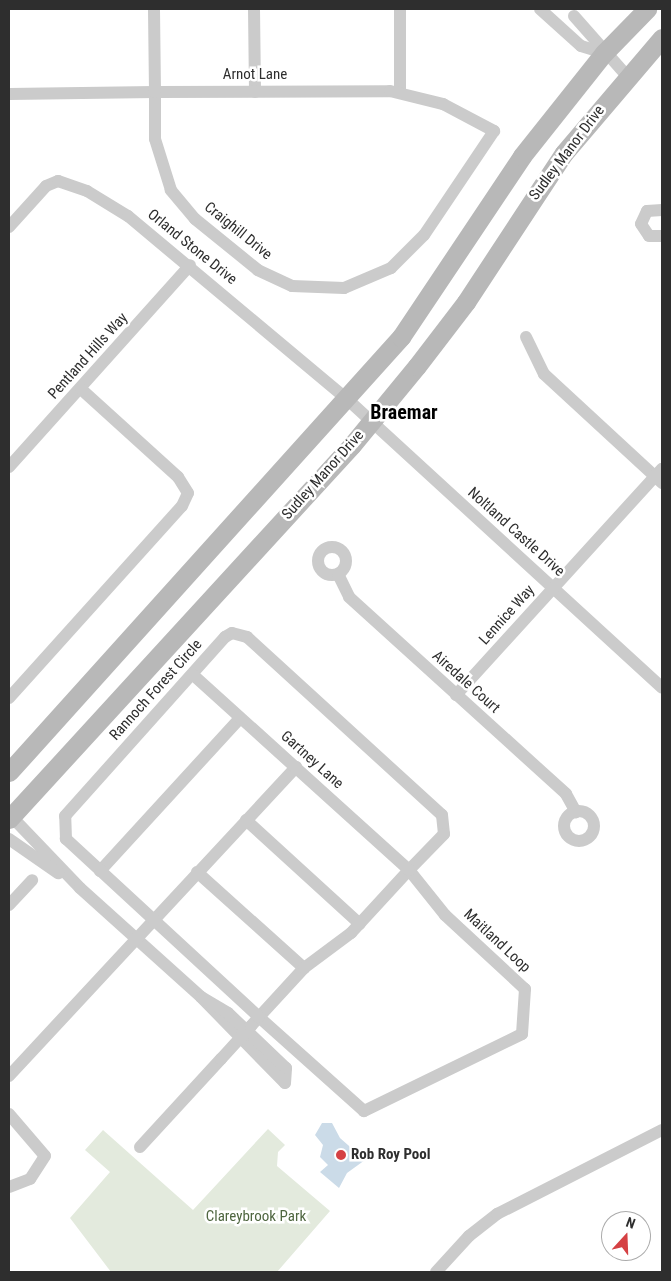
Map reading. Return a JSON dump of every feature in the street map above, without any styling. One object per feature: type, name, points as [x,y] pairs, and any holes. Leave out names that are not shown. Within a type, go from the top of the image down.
[{"type":"main road","name":"Sudley Manor Drive","points":[[9,772],[347,399],[400,337],[522,156],[604,54],[647,9]]},
{"type":"main road","name":"Sudley Manor Drive","points":[[10,816],[371,421],[442,335],[564,153],[627,76],[662,38]]},
{"type":"street","name":"Craighill Drive","points":[[154,9],[157,153],[171,190],[183,207],[258,270],[309,289],[362,284],[403,259],[494,131]]},
{"type":"street","points":[[254,9],[255,92]]},
{"type":"street","points":[[400,9],[400,93]]},
{"type":"street","points":[[540,9],[581,46],[604,54]]},
{"type":"street","points":[[571,11],[588,27],[604,54],[627,76]]},
{"type":"street","name":"Arnot Lane","points":[[9,94],[155,92],[400,93],[443,104],[494,131]]},
{"type":"street","name":"Orland Stone Drive","points":[[9,228],[46,186],[64,181],[128,216],[190,265],[347,399]]},
{"type":"street","points":[[662,210],[647,211],[641,224],[649,236],[662,236]]},
{"type":"street","name":"Pentland Hills Way","points":[[9,468],[190,265]]},
{"type":"street","points":[[526,337],[544,374],[660,476]]},
{"type":"street","points":[[9,698],[182,506],[188,494],[178,477],[81,389]]},
{"type":"street","name":"Noltland Castle Drive","points":[[347,399],[662,688]]},
{"type":"street","name":"Lennice Way","points":[[456,695],[553,588],[660,476]]},
{"type":"street","name":"Airedale Court","points":[[338,574],[349,597],[566,794],[576,812]]},
{"type":"street","name":"Rannoch Forest Circle","points":[[259,1017],[66,839],[65,816],[193,675],[225,636],[232,633],[247,637],[442,814],[444,834],[409,870]]},
{"type":"street","name":"Gartney Lane","points":[[193,675],[409,870]]},
{"type":"street","points":[[100,871],[240,718]]},
{"type":"street","points":[[9,1076],[296,767]]},
{"type":"street","points":[[10,816],[80,888],[242,1035]]},
{"type":"street","points":[[246,820],[360,924]]},
{"type":"street","points":[[9,839],[80,888]]},
{"type":"street","points":[[140,1147],[304,968],[360,924],[409,870]]},
{"type":"street","name":"Maitland Loop","points":[[259,1017],[364,1111],[522,1034],[525,989],[445,915],[409,870]]},
{"type":"street","points":[[197,872],[304,968]]},
{"type":"street","points":[[9,905],[32,880]]},
{"type":"street","points":[[9,1114],[45,1156],[30,1179],[9,1187]]},
{"type":"street","points":[[436,1272],[497,1214],[662,1130]]},
{"type":"green space","name":"Clareybrook Park","points":[[268,1129],[285,1145],[278,1152],[277,1166],[330,1211],[277,1272],[111,1272],[70,1218],[110,1172],[85,1150],[103,1130],[193,1210]]},
{"type":"water","name":"Rob Roy Pool","points":[[322,1123],[332,1123],[340,1138],[365,1160],[347,1173],[339,1188],[320,1172],[328,1165],[320,1157],[323,1145],[315,1135]]},
{"type":"place","name":"Rob Roy Pool","points":[[341,1155]]},
{"type":"district","name":"Braemar","points":[[404,412]]}]
